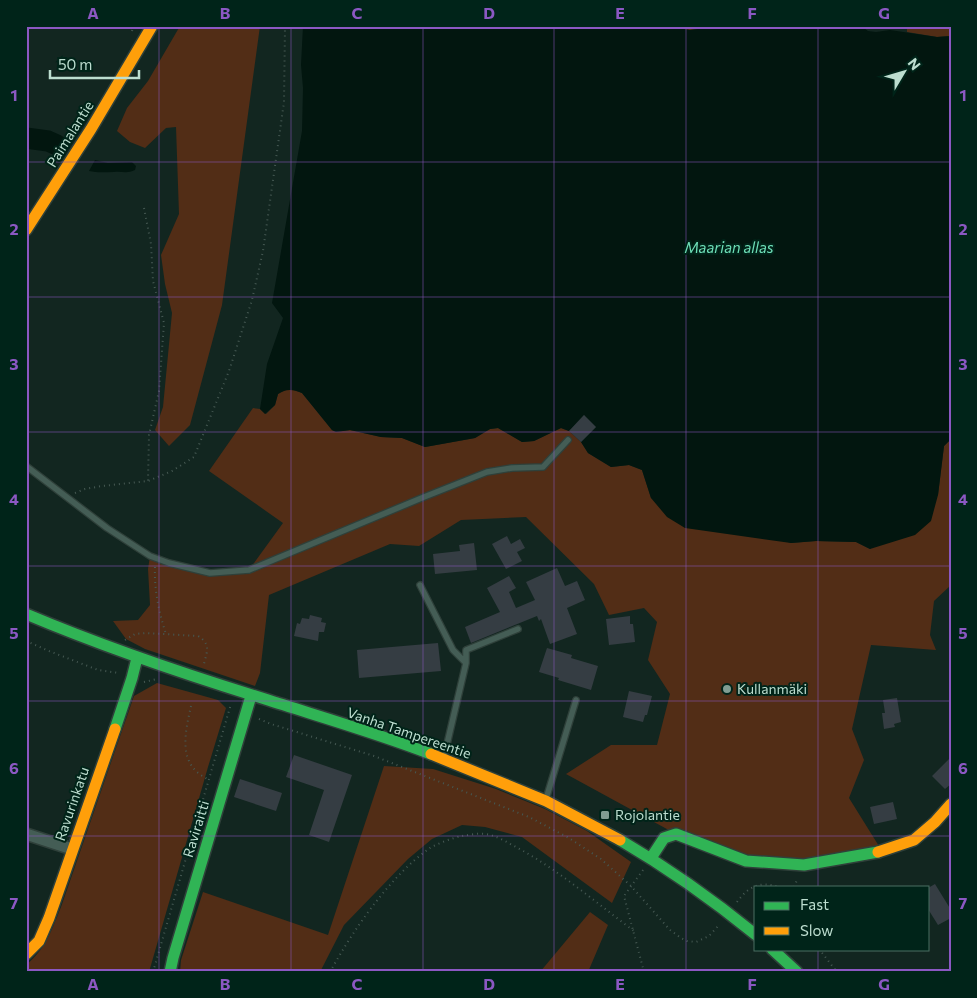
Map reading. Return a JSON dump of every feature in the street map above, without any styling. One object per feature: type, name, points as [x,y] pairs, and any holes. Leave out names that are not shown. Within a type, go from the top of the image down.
[{"type":"street","name":"Paimalantie","points":[[26,230],[93,127],[152,26]]},
{"type":"street","name":"Vanha Tampereentie","points":[[26,614],[137,658],[416,748],[515,787],[598,828],[651,858],[718,905],[754,933]]},
{"type":"street","name":"Ravurinkatu","points":[[26,954],[39,941],[49,918],[132,678],[137,658]]},
{"type":"street","name":"Raviraitti","points":[[170,972],[251,696]]},
{"type":"street","points":[[651,858],[664,838],[676,834],[746,861],[804,865],[882,851],[914,840],[935,822],[951,804]]},
{"type":"street","points":[[26,834],[72,850]]},
{"type":"street","points":[[773,950],[797,972]]},
{"type":"lane","points":[[26,466],[107,528],[150,556],[210,574],[249,570],[424,496],[487,472],[512,468],[543,467],[568,440]]},
{"type":"lane","points":[[420,585],[453,650],[466,663]]},
{"type":"lane","points":[[444,759],[466,663],[466,650],[518,629]]},
{"type":"lane","points":[[545,801],[576,700]]},
{"type":"path","points":[[66,496],[102,486],[148,481],[172,471],[194,457],[229,372],[252,300],[263,251],[284,102],[284,26]]},
{"type":"path","points":[[144,208],[151,244],[153,282],[164,323],[159,391],[149,435],[148,481]]},
{"type":"path","points":[[155,558],[158,598],[166,634]]},
{"type":"path","points":[[114,649],[134,634],[198,636],[206,642],[208,650],[204,664]]},
{"type":"path","points":[[26,641],[98,670],[123,674]]},
{"type":"path","points":[[154,972],[232,704]]},
{"type":"path","points":[[191,706],[186,728],[185,751],[196,771],[209,779]]},
{"type":"path","points":[[256,717],[272,724],[374,756],[529,817],[569,838],[602,859],[631,886],[670,930],[687,941],[696,942],[709,936],[722,922]]},
{"type":"path","points":[[330,972],[373,906],[411,864],[432,847],[456,837],[472,834],[485,834],[500,838],[531,855],[563,876],[634,931]]},
{"type":"path","points":[[644,972],[624,896],[651,858]]},
{"type":"path","points":[[755,886],[768,883],[776,886]]},
{"type":"path","points":[[736,904],[749,888],[754,886]]},
{"type":"path","points":[[820,950],[837,972]]},
{"type":"shaded area","points":[[180,26],[260,26],[222,305],[190,425],[169,446],[155,430],[163,407],[172,313],[161,255],[179,214],[176,127],[166,128],[145,148],[130,142],[117,131],[127,108],[148,81]]},
{"type":"shaded area","points":[[664,26],[722,26],[690,30]]},
{"type":"shaded area","points":[[907,26],[951,26],[951,36],[937,37],[907,32]]},
{"type":"shaded area","points":[[285,390],[294,390],[302,393],[332,430],[336,432],[350,430],[381,437],[402,438],[425,447],[475,438],[490,429],[498,428],[522,442],[534,441],[561,428],[569,431],[581,442],[588,453],[611,467],[629,465],[642,470],[651,498],[791,543],[816,541],[856,542],[870,549],[938,495],[944,446],[951,439],[951,585],[934,601],[930,635],[936,650],[871,645],[852,729],[864,760],[849,798],[882,851],[804,865],[746,861],[676,834],[566,774],[611,745],[657,745],[670,694],[648,660],[657,622],[644,608],[609,615],[594,584],[526,517],[461,520],[419,546],[390,544],[269,595],[260,673],[255,686],[145,649],[126,639],[113,621],[138,620],[150,605],[148,569],[150,556],[210,573],[249,570],[283,523],[209,471],[253,408],[260,409],[266,414],[275,405],[278,394]]},
{"type":"shaded area","points":[[157,683],[218,700],[226,708],[149,972],[26,972],[26,965],[39,952],[51,931],[61,907],[134,696]]},
{"type":"shaded area","points":[[384,766],[433,769],[496,789],[545,809],[587,831],[631,862],[612,903],[522,837],[485,827],[462,825],[432,839],[408,859],[344,925],[320,972],[180,972],[181,960],[203,892],[328,935]]},
{"type":"shaded area","points":[[590,912],[608,925],[588,972],[540,972]]},
{"type":"water","name":"Maarian allas","points":[[303,26],[664,26],[690,30],[722,26],[861,26],[868,31],[876,32],[890,30],[937,37],[951,36],[951,439],[944,446],[938,495],[931,521],[915,535],[870,549],[856,542],[816,541],[791,543],[685,528],[667,517],[651,498],[642,470],[629,465],[611,467],[588,453],[581,442],[596,427],[584,415],[569,431],[561,428],[534,441],[522,442],[498,428],[490,429],[475,438],[425,447],[402,438],[381,437],[350,430],[336,432],[332,430],[302,393],[295,391],[286,390],[278,394],[275,405],[265,414],[260,409],[267,364],[283,318],[272,303],[302,131],[303,88],[301,65]]},
{"type":"water","points":[[95,160],[108,163],[132,162],[136,166],[135,170],[129,172],[89,171]]},
{"type":"building","points":[[584,415],[596,427],[581,442],[569,431]]},
{"type":"building","points":[[507,536],[511,544],[520,539],[525,548],[517,552],[522,561],[506,569],[492,544]]},
{"type":"building","points":[[474,543],[477,570],[435,574],[433,554],[460,551],[459,545]]},
{"type":"building","points":[[557,568],[565,586],[577,581],[585,600],[567,608],[577,634],[550,644],[541,619],[539,621],[537,616],[471,643],[465,627],[500,612],[487,588],[509,576],[516,588],[509,592],[516,608],[535,600],[526,582]]},
{"type":"building","points":[[310,615],[322,618],[321,622],[326,623],[324,632],[319,632],[318,641],[294,636],[297,623],[300,624],[302,618],[309,619]]},
{"type":"building","points":[[630,616],[630,624],[633,624],[635,642],[609,645],[606,619]]},
{"type":"building","points":[[438,643],[441,671],[359,678],[357,650]]},
{"type":"building","points":[[547,648],[572,655],[571,658],[598,666],[591,690],[539,672]]},
{"type":"building","points":[[629,691],[652,696],[643,722],[623,717]]},
{"type":"building","points":[[897,698],[901,722],[894,724],[895,727],[884,729],[882,713],[885,713],[883,700]]},
{"type":"building","points":[[294,755],[352,775],[329,842],[309,835],[324,790],[286,777]]},
{"type":"building","points":[[951,757],[951,784],[945,789],[932,776]]},
{"type":"building","points":[[240,779],[282,793],[276,811],[234,797]]},
{"type":"building","points":[[893,802],[897,819],[874,824],[870,807]]},
{"type":"building","points":[[935,884],[951,910],[951,918],[938,925],[930,912],[930,887]]},
{"type":"waterway","points":[[26,138],[48,141],[57,145]]},
{"type":"traffic: fast","points":[[26,614],[144,660],[370,732],[431,754]]},
{"type":"traffic: fast","points":[[115,729],[137,658]]},
{"type":"traffic: fast","points":[[170,972],[251,696]]},
{"type":"traffic: fast","points":[[651,858],[664,838],[676,834],[746,861],[804,865],[878,852]]},
{"type":"traffic: fast","points":[[620,840],[690,885],[754,933]]},
{"type":"traffic: fast","points":[[773,950],[797,972]]},
{"type":"traffic: slow","points":[[26,230],[91,129],[152,26]]},
{"type":"traffic: slow","points":[[26,954],[39,941],[49,918],[115,729]]},
{"type":"traffic: slow","points":[[431,754],[546,801],[620,840]]},
{"type":"traffic: slow","points":[[878,852],[914,840],[935,822],[951,804]]},
{"type":"place","name":"Kullanmäki","points":[[727,689]]},
{"type":"place","name":"Rojolantie","points":[[605,815]]}]
